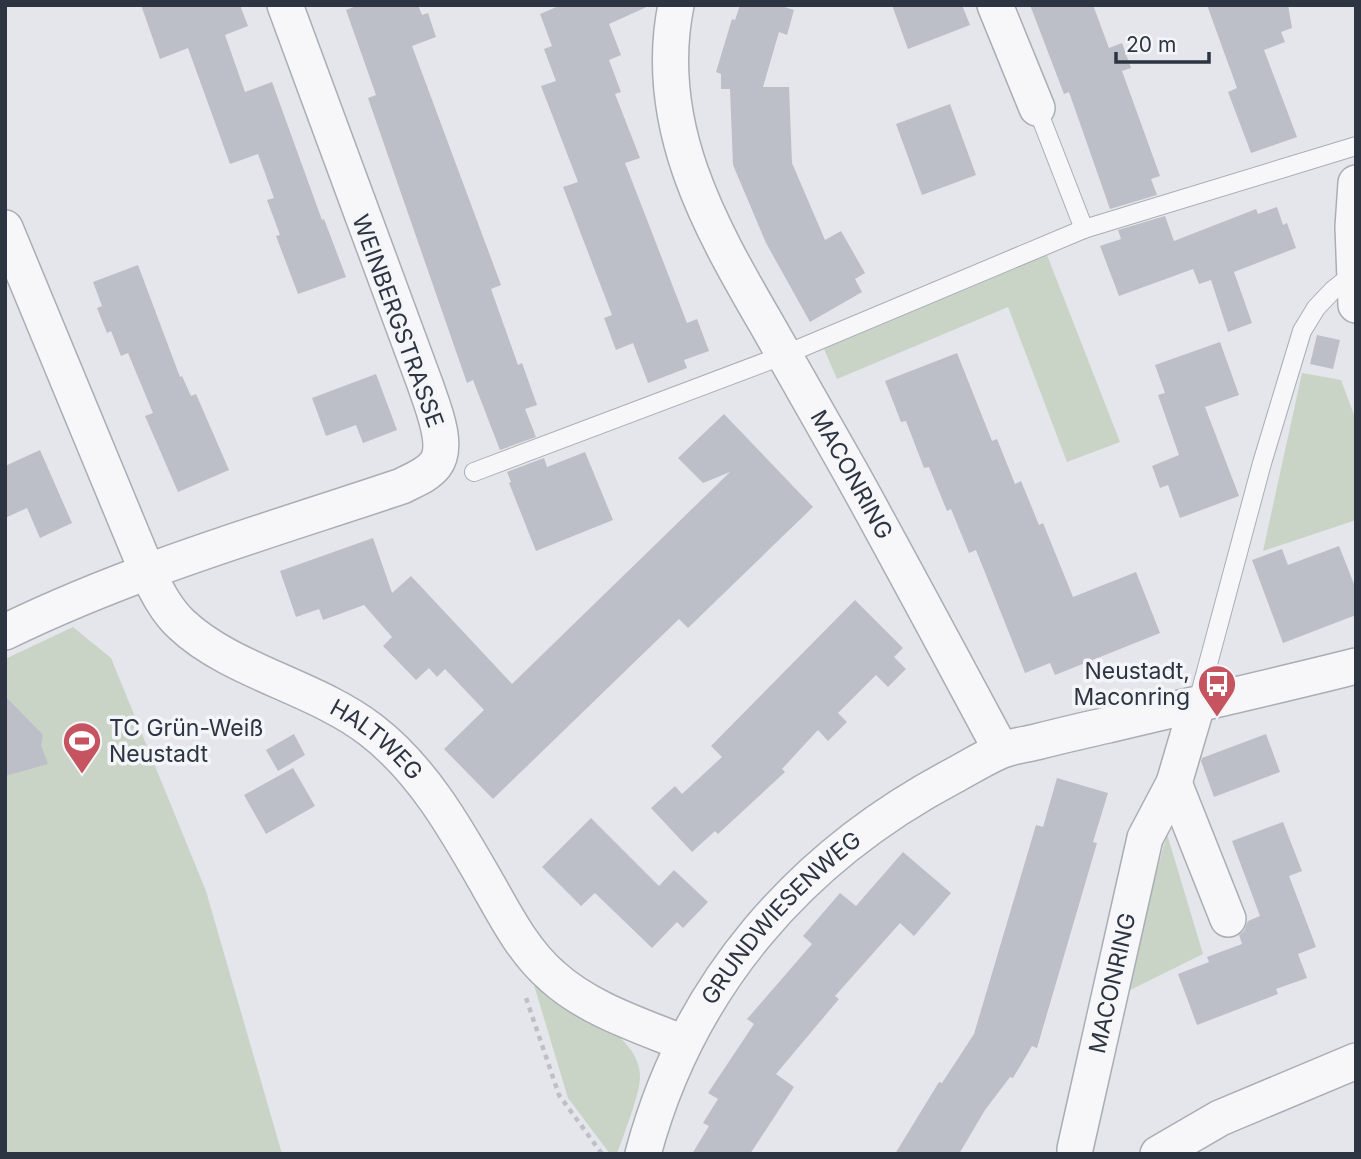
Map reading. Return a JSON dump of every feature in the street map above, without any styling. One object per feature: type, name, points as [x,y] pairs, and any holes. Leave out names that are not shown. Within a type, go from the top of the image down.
[{"type":"street","name":"WEINBERGSTRASSE","points":[[147,571],[401,486],[425,475],[437,463],[440,455],[438,426],[425,384],[285,5]]},
{"type":"street","name":"MACONRING","points":[[676,5],[672,22],[671,65],[674,110],[683,152],[701,204],[725,253],[869,505],[1001,750]]},
{"type":"street","points":[[995,5],[1037,108]]},
{"type":"street","points":[[1354,290],[1356,183]]},
{"type":"street","name":"HALTWEG","points":[[9,250],[147,571],[160,597],[180,623],[204,643],[331,705],[370,729],[402,758],[455,827],[509,923],[534,958],[552,977],[578,995],[614,1014],[683,1044]]},
{"type":"street","points":[[5,632],[50,610],[147,571]]},
{"type":"street","points":[[1001,750],[1356,666]]},
{"type":"street","name":"MACONRING","points":[[1075,1149],[1145,838],[1174,783],[1197,705]]},
{"type":"street","name":"GRUNDWIESENWEG","points":[[643,1154],[655,1109],[683,1044],[719,983],[748,941],[807,879],[863,832],[901,805],[1001,750]]},
{"type":"street","points":[[1174,783],[1228,919]]},
{"type":"street","points":[[1158,1154],[1220,1118],[1356,1061]]},
{"type":"lane","points":[[1037,108],[1084,229]]},
{"type":"lane","points":[[474,472],[784,355],[1084,229],[1356,146]]},
{"type":"lane","points":[[1197,705],[1262,463],[1302,331],[1316,308],[1333,290],[1354,290]]},
{"type":"path","points":[[534,958],[522,989],[559,1095],[602,1154]]},
{"type":"green space","points":[[1047,255],[1120,442],[1067,462],[1008,307],[837,379],[824,349]]},
{"type":"green space","points":[[1302,373],[1341,380],[1356,420],[1356,520],[1263,551]]},
{"type":"green space","name":"TC Grün-Weiß Neustadt","points":[[73,627],[111,658],[206,891],[282,1154],[5,1154],[5,659]]},
{"type":"green space","points":[[1167,834],[1203,954],[1124,993]]},
{"type":"green space","points":[[534,985],[582,1011],[615,1033],[628,1046],[637,1061],[640,1083],[617,1154],[610,1154],[568,1098]]},
{"type":"building","points":[[141,5],[240,5],[248,26],[225,35],[245,92],[272,82],[322,220],[324,219],[346,277],[298,294],[276,236],[280,235],[267,200],[274,198],[258,154],[230,164],[188,48],[160,59]]},
{"type":"building","points":[[359,5],[418,5],[422,15],[428,13],[436,37],[412,46],[501,285],[491,289],[518,365],[522,363],[537,405],[525,409],[536,437],[500,450],[473,380],[467,383],[368,98],[376,95],[346,10]]},
{"type":"building","points":[[561,5],[651,5],[609,24],[621,55],[609,60],[621,92],[615,94],[640,158],[625,163],[687,323],[697,319],[709,351],[684,360],[687,368],[648,383],[633,343],[616,350],[604,318],[612,315],[563,187],[578,182],[541,86],[556,81],[544,49],[552,46],[540,14]]},
{"type":"building","points":[[740,5],[778,5],[794,10],[787,35],[779,32],[763,87],[789,87],[792,163],[825,240],[841,231],[865,273],[855,279],[862,292],[810,322],[766,243],[733,165],[730,89],[721,89],[721,74],[716,72],[732,19],[735,20]]},
{"type":"building","points":[[892,5],[962,5],[970,25],[908,49]]},
{"type":"building","points":[[1030,5],[1093,5],[1109,48],[1122,43],[1131,68],[1122,71],[1160,176],[1151,179],[1157,195],[1110,209],[1069,92],[1064,94]]},
{"type":"building","points":[[1207,5],[1288,5],[1292,28],[1281,32],[1285,42],[1264,50],[1297,137],[1251,153],[1228,92],[1237,88]]},
{"type":"building","points":[[950,104],[976,175],[922,195],[896,124]]},
{"type":"building","points":[[1277,207],[1283,225],[1287,223],[1296,248],[1234,272],[1252,323],[1228,332],[1211,280],[1199,284],[1193,269],[1119,296],[1100,246],[1121,239],[1118,230],[1165,216],[1174,241],[1256,209],[1258,214]]},
{"type":"building","points":[[138,265],[180,377],[182,376],[191,396],[196,394],[229,470],[178,492],[145,416],[153,413],[128,353],[121,356],[111,331],[107,333],[97,308],[102,306],[93,282]]},
{"type":"building","points":[[1317,335],[1340,340],[1333,369],[1310,364]]},
{"type":"building","points":[[1220,342],[1239,395],[1205,407],[1239,496],[1180,518],[1168,485],[1160,488],[1152,466],[1179,455],[1158,395],[1165,393],[1155,365]]},
{"type":"building","points":[[957,353],[992,441],[997,439],[1015,484],[1021,481],[1039,525],[1043,523],[1073,597],[1136,572],[1160,633],[1055,675],[1050,663],[1025,673],[976,550],[969,553],[951,509],[947,511],[929,467],[924,468],[906,421],[901,422],[885,381]]},
{"type":"building","points":[[376,374],[397,430],[363,443],[356,425],[326,436],[312,398]]},
{"type":"building","points":[[724,414],[813,507],[688,628],[679,619],[493,799],[444,749],[484,710],[445,669],[437,677],[429,668],[416,680],[383,646],[392,637],[364,605],[323,620],[319,609],[296,617],[280,571],[373,538],[392,593],[411,576],[512,684],[730,472],[703,483],[678,458]]},
{"type":"building","points":[[40,450],[72,523],[40,538],[27,508],[5,518],[5,466]]},
{"type":"building","points":[[585,452],[613,520],[536,551],[507,472],[544,458],[547,467]]},
{"type":"building","points":[[1339,546],[1356,589],[1356,615],[1283,643],[1252,560],[1282,549],[1288,565]]},
{"type":"building","points":[[855,600],[903,648],[894,657],[906,669],[888,687],[876,675],[838,713],[847,722],[828,741],[818,730],[782,769],[785,772],[718,834],[715,831],[692,852],[651,808],[675,786],[682,794],[722,757],[711,746]]},
{"type":"building","points":[[5,696],[43,735],[41,745],[48,764],[5,776]]},
{"type":"building","points":[[294,734],[305,755],[278,771],[266,750]]},
{"type":"building","points":[[1266,734],[1280,772],[1214,797],[1202,758]]},
{"type":"building","points":[[293,768],[315,806],[266,834],[244,795]]},
{"type":"building","points":[[1057,778],[1108,793],[1093,842],[1097,843],[1037,1048],[1032,1046],[1013,1078],[1010,1077],[985,1110],[959,1154],[895,1154],[939,1082],[942,1083],[974,1034],[1036,825],[1043,827]]},
{"type":"building","points":[[591,818],[659,886],[674,870],[708,902],[683,928],[677,922],[652,948],[595,893],[581,906],[542,867]]},
{"type":"building","points":[[1283,822],[1302,871],[1289,876],[1316,947],[1298,954],[1307,978],[1276,989],[1278,994],[1197,1025],[1178,974],[1209,962],[1207,957],[1242,944],[1239,935],[1248,921],[1260,916],[1232,841]]},
{"type":"building","points":[[903,852],[951,893],[914,936],[900,923],[835,996],[839,999],[776,1074],[794,1087],[750,1154],[692,1154],[709,1126],[703,1123],[718,1099],[708,1093],[754,1024],[747,1019],[812,944],[803,936],[840,893],[856,906]]},
{"type":"place","name":"Neustadt, Maconring","points":[[1217,718]]},
{"type":"place","name":"TC Grün-Weiß Neustadt","points":[[82,775]]}]
